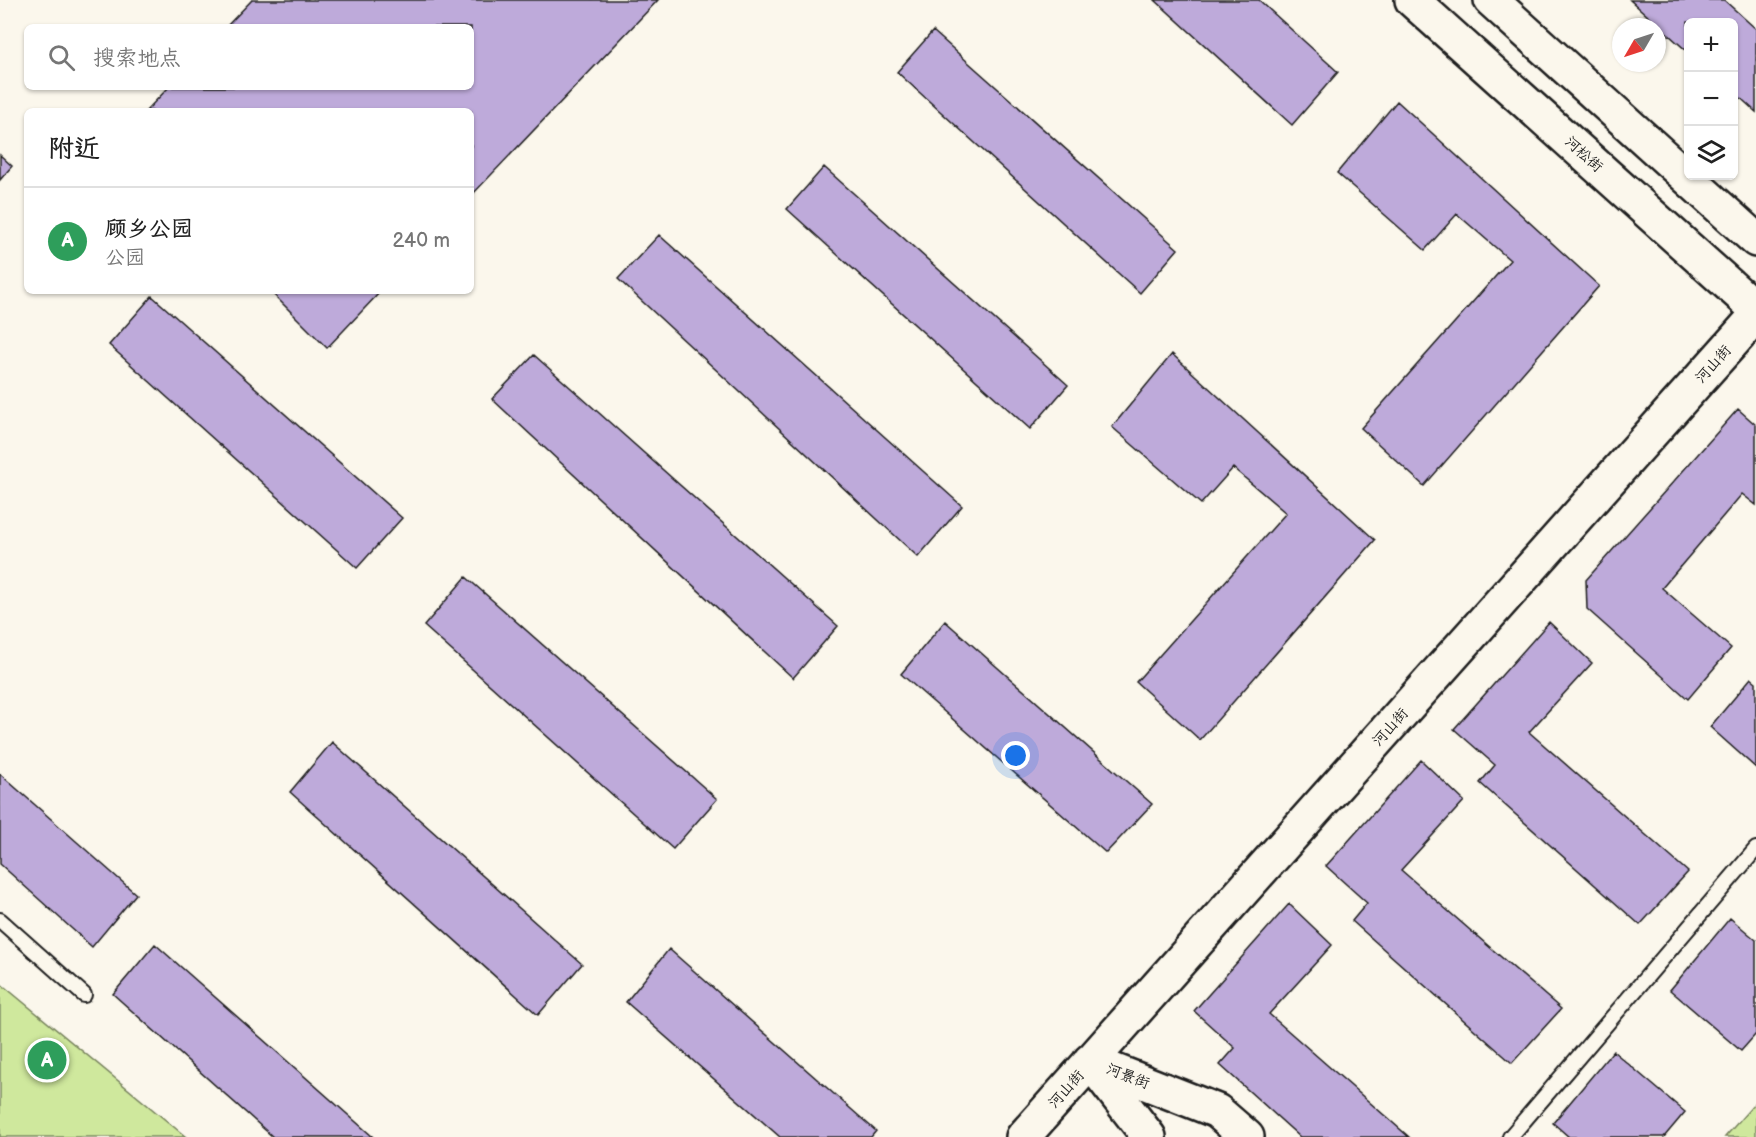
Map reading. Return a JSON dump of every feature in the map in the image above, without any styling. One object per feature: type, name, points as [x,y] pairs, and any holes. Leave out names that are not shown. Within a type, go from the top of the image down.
[{"type":"street","name":"河松街","points":[[1412,0],[1756,309]]},
{"type":"street","points":[[1491,0],[1756,240]]},
{"type":"street","name":"河山街","points":[[1023,1137],[1756,316]]},
{"type":"street","name":"河景街","points":[[1090,1061],[1149,1137]]},
{"type":"street","name":"河景街","points":[[1090,1061],[1217,1111],[1248,1137]]},
{"type":"lane","points":[[1510,1137],[1756,849]]},
{"type":"lane","points":[[0,920],[84,995]]},
{"type":"green space","points":[[0,983],[186,1137],[0,1137]]},
{"type":"green space","points":[[1756,1102],[1756,1137],[1725,1137]]},
{"type":"building","points":[[252,0],[658,0],[474,193],[474,108],[149,108],[166,90],[474,90],[474,24],[229,24]]},
{"type":"building","points":[[1155,0],[1259,0],[1338,72],[1292,125]]},
{"type":"building","points":[[1630,0],[1724,0],[1756,29],[1756,112],[1738,96],[1738,18],[1684,18],[1684,48],[1666,32],[1666,18],[1650,18]]},
{"type":"building","points":[[933,31],[1178,249],[1140,293],[897,72]]},
{"type":"building","points":[[1397,101],[1599,286],[1424,486],[1361,428],[1510,260],[1457,214],[1425,250],[1337,173]]},
{"type":"building","points":[[0,155],[12,166],[0,180]]},
{"type":"building","points":[[824,167],[1068,385],[1030,429],[787,209]]},
{"type":"building","points":[[659,235],[962,506],[918,557],[618,279]]},
{"type":"building","points":[[273,294],[378,294],[327,348]]},
{"type":"building","points":[[152,296],[402,518],[357,568],[109,345]]},
{"type":"building","points":[[1172,354],[1375,540],[1200,740],[1136,682],[1286,513],[1233,468],[1201,504],[1112,427]]},
{"type":"building","points":[[534,355],[838,626],[793,678],[492,399]]},
{"type":"building","points":[[1738,409],[1756,425],[1756,505],[1742,494],[1662,588],[1731,648],[1688,699],[1587,609],[1586,580]]},
{"type":"building","points":[[466,577],[717,799],[673,849],[424,626]]},
{"type":"building","points":[[945,621],[1152,804],[1106,853],[901,674]]},
{"type":"building","points":[[1549,622],[1592,663],[1529,732],[1688,872],[1640,925],[1480,783],[1495,765],[1454,729]]},
{"type":"building","points":[[1751,678],[1756,682],[1756,768],[1710,727]]},
{"type":"building","points":[[332,742],[582,964],[538,1015],[290,792]]},
{"type":"building","points":[[1421,760],[1464,801],[1401,870],[1561,1009],[1512,1063],[1352,921],[1367,903],[1326,866]]},
{"type":"building","points":[[0,774],[136,894],[92,947],[0,864]]},
{"type":"building","points":[[1289,904],[1332,945],[1269,1014],[1409,1137],[1300,1137],[1220,1065],[1235,1048],[1194,1011]]},
{"type":"building","points":[[1730,918],[1756,940],[1756,1034],[1741,1051],[1670,990]]},
{"type":"building","points":[[155,944],[373,1137],[273,1137],[113,994]]},
{"type":"building","points":[[669,949],[876,1131],[871,1137],[780,1137],[626,1002]]},
{"type":"building","points":[[1613,1051],[1685,1112],[1664,1137],[1569,1137],[1553,1123]]},
{"type":"place","name":"顾乡公园","points":[[47,1060]]}]
